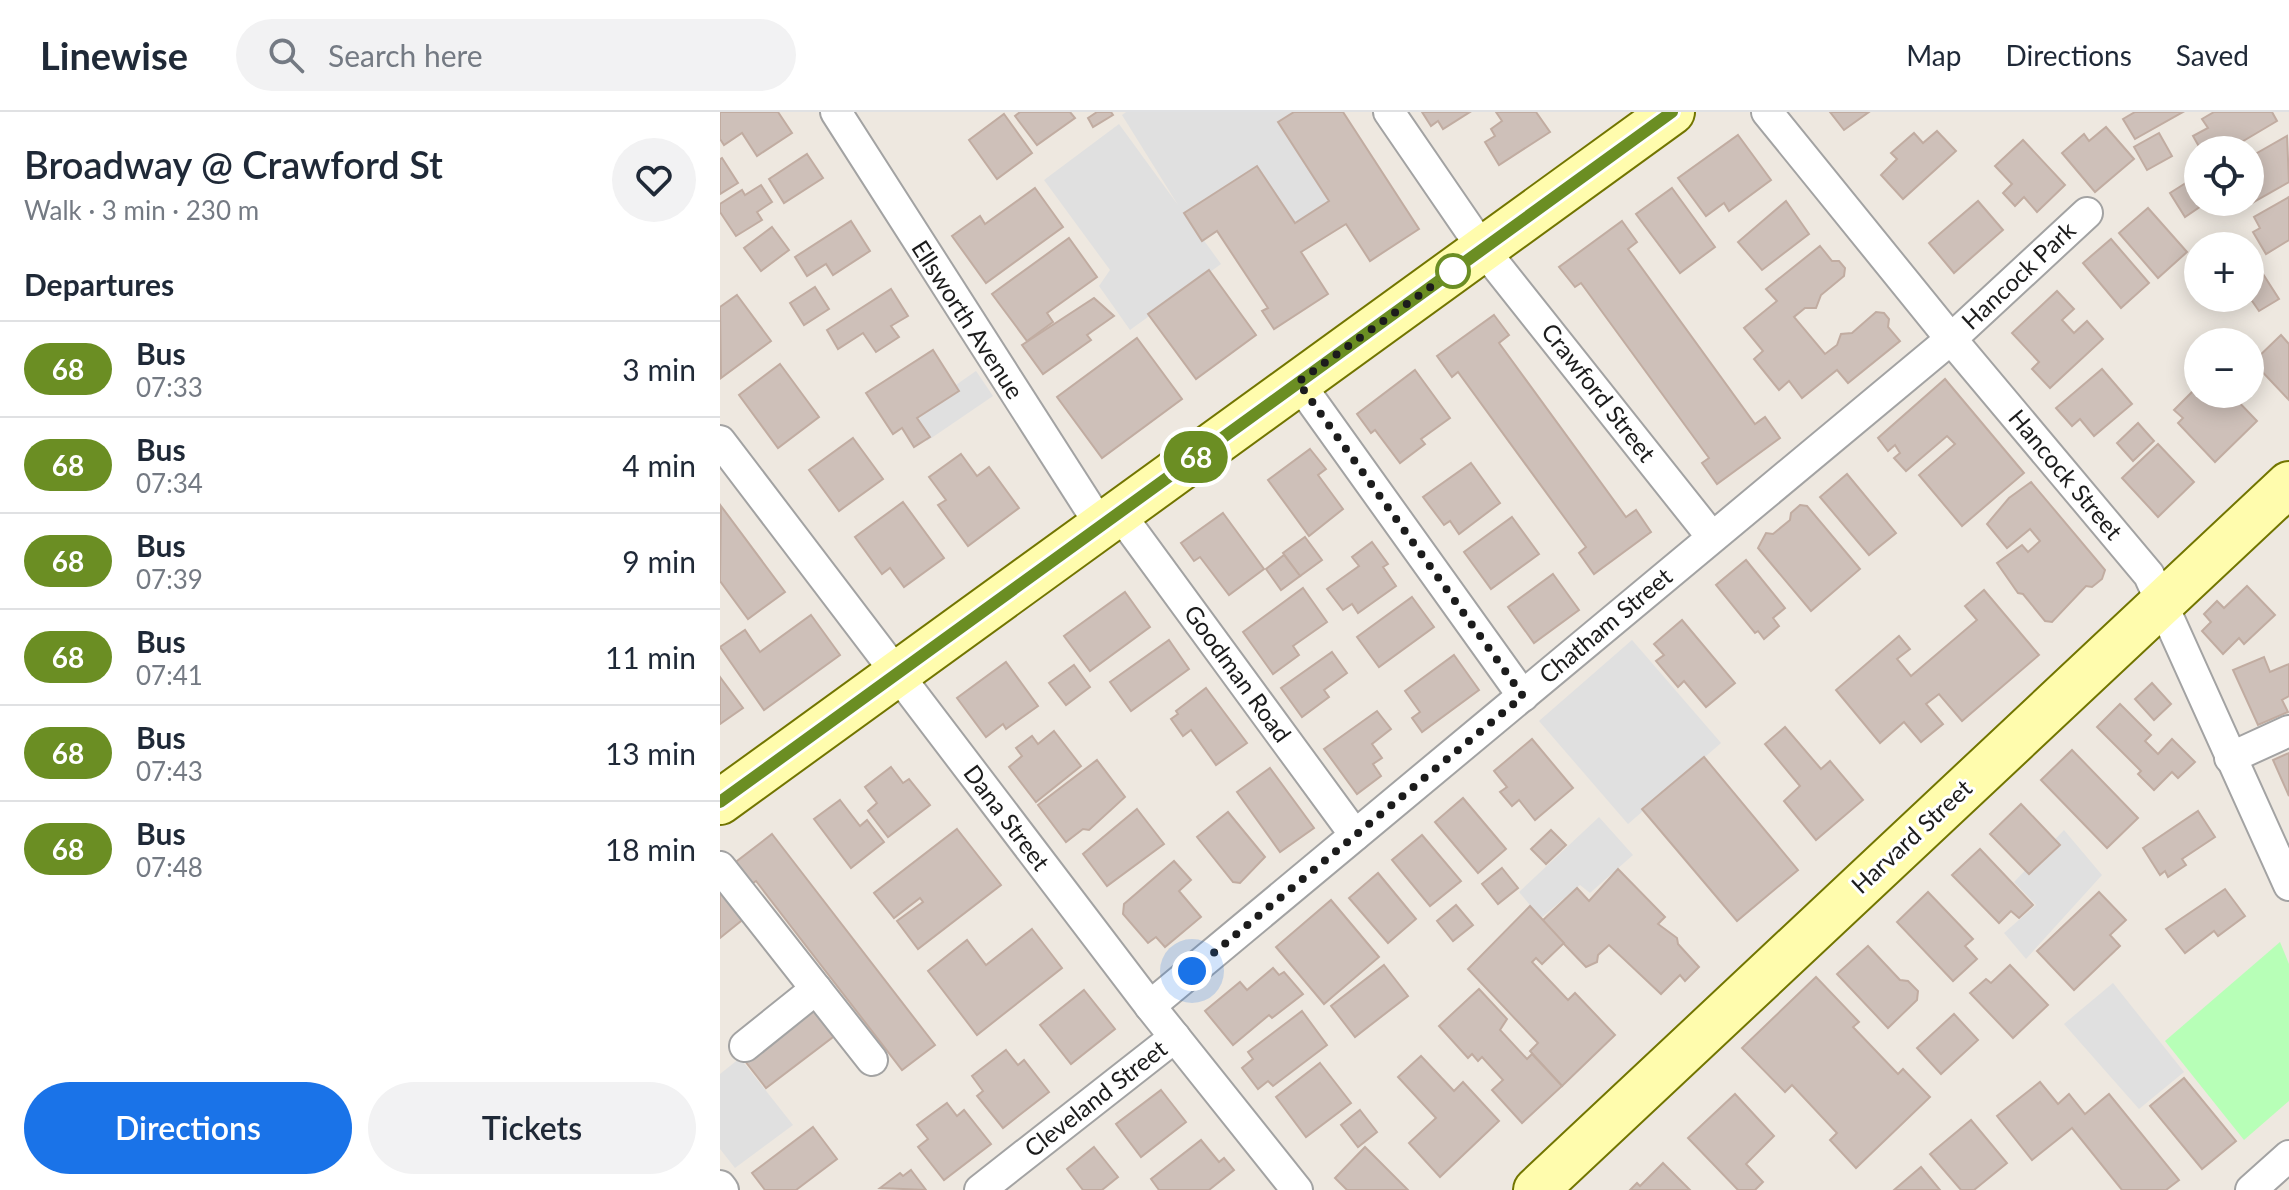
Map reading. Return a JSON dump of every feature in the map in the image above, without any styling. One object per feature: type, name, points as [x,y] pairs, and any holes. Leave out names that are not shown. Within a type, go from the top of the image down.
[{"type":"main road","points":[[720,802],[1672,112]]},
{"type":"main road","name":"Harvard Street","points":[[1536,1190],[2289,484]]},
{"type":"street","name":"Ellsworth Avenue","points":[[836,112],[1110,520]]},
{"type":"street","name":"Crawford Street","points":[[1389,112],[1483,249],[1712,537]]},
{"type":"street","name":"Hancock Street","points":[[1767,112],[1951,339],[2149,575],[2289,885]]},
{"type":"street","name":"Hancock Park","points":[[1951,339],[2087,213]]},
{"type":"street","name":"Chatham Street","points":[[1150,1006],[1951,339]]},
{"type":"street","points":[[1298,382],[1523,696]]},
{"type":"street","name":"Dana Street","points":[[720,441],[1150,1006],[1297,1190]]},
{"type":"street","name":"Goodman Road","points":[[1110,520],[1355,835]]},
{"type":"street","points":[[2230,758],[2289,731]]},
{"type":"street","points":[[720,867],[872,1060]]},
{"type":"street","points":[[745,1046],[816,989]]},
{"type":"street","name":"Cleveland Street","points":[[980,1190],[1175,1037]]},
{"type":"street","points":[[2251,1190],[2289,1156]]},
{"type":"green space","points":[[2280,942],[2289,964],[2289,1101],[2244,1140],[2165,1041]]},
{"type":"shaded area","points":[[1126,112],[1294,112],[1278,123],[1329,201],[1295,223],[1257,166],[1184,213],[1221,264],[1130,330],[1099,286],[1110,270],[1044,180],[1119,124],[1178,205],[1122,115]]},
{"type":"shaded area","points":[[976,371],[993,396],[927,441],[910,417]]},
{"type":"shaded area","points":[[1632,640],[1721,743],[1628,824],[1539,721]]},
{"type":"shaded area","points":[[1599,817],[1633,855],[1590,893],[1580,885],[1541,918],[1519,892]]},
{"type":"shaded area","points":[[2064,830],[2102,875],[2026,959],[2004,933],[2036,905],[2014,882]]},
{"type":"shaded area","points":[[2113,983],[2184,1072],[2139,1109],[2064,1024]]},
{"type":"shaded area","points":[[740,1058],[793,1125],[735,1168],[720,1149],[720,1074]]},
{"type":"building","points":[[720,112],[778,112],[792,133],[757,156],[742,133],[724,145],[720,139]]},
{"type":"building","points":[[1020,112],[1070,112],[1075,118],[1037,145],[1015,116]]},
{"type":"building","points":[[1097,112],[1111,112],[1113,115],[1093,127],[1088,118]]},
{"type":"building","points":[[1294,112],[1343,112],[1419,229],[1370,261],[1346,224],[1301,252],[1328,294],[1274,329],[1262,311],[1268,308],[1217,231],[1202,241],[1184,213],[1257,166],[1295,223],[1329,201],[1278,122]]},
{"type":"building","points":[[1422,112],[1470,112],[1443,129],[1438,121],[1431,126]]},
{"type":"building","points":[[1496,112],[1536,112],[1550,132],[1499,165],[1485,142],[1495,136],[1491,129],[1502,121]]},
{"type":"building","points":[[1830,112],[1869,112],[1844,130]]},
{"type":"building","points":[[2135,112],[2183,112],[2135,139],[2123,119]]},
{"type":"building","points":[[2214,112],[2272,112],[2277,121],[2252,136],[2193,136],[2208,128],[2202,119]]},
{"type":"building","points":[[1004,114],[1032,153],[997,179],[969,140]]},
{"type":"building","points":[[2106,127],[2134,159],[2095,192],[2062,153],[2084,134],[2089,141]]},
{"type":"building","points":[[1937,131],[1956,151],[1903,199],[1881,175],[1897,159],[1891,153],[1914,133],[1923,143]]},
{"type":"building","points":[[2159,133],[2172,156],[2147,170],[2134,147]]},
{"type":"building","points":[[1738,135],[1771,180],[1729,211],[1724,203],[1706,216],[1678,178]]},
{"type":"building","points":[[2287,136],[2289,182],[2264,196],[2264,149]]},
{"type":"building","points":[[2023,140],[2065,185],[2037,212],[2024,197],[2015,206],[2003,193],[2012,184],[1995,166]]},
{"type":"building","points":[[807,154],[823,178],[784,203],[769,179]]},
{"type":"building","points":[[720,159],[738,183],[720,194]]},
{"type":"building","points":[[2184,184],[2184,215],[2170,193]]},
{"type":"building","points":[[761,185],[772,202],[757,212],[762,220],[736,236],[720,212],[720,204],[742,190],[745,195]]},
{"type":"building","points":[[1035,188],[1063,227],[986,283],[952,236],[980,216],[985,224]]},
{"type":"building","points":[[1672,188],[1715,247],[1680,273],[1636,214]]},
{"type":"building","points":[[2289,197],[2289,240],[2266,254],[2264,232],[2253,232],[2260,228],[2254,217],[2264,216],[2264,211]]},
{"type":"building","points":[[1786,201],[1809,234],[1762,270],[1738,242]]},
{"type":"building","points":[[1978,201],[2003,230],[1954,273],[1929,243]]},
{"type":"building","points":[[2148,208],[2184,249],[2184,255],[2158,278],[2119,233]]},
{"type":"building","points":[[851,221],[870,251],[833,275],[826,264],[807,276],[795,257]]},
{"type":"building","points":[[1622,221],[1637,242],[1628,249],[1755,424],[1765,417],[1780,438],[1717,484],[1702,463],[1709,458],[1581,283],[1575,287],[1559,267]]},
{"type":"building","points":[[772,227],[789,250],[761,271],[744,248]]},
{"type":"building","points":[[1069,238],[1097,277],[1047,313],[1053,322],[1027,341],[992,294]]},
{"type":"building","points":[[2111,239],[2149,283],[2121,308],[2083,263]]},
{"type":"building","points":[[1820,246],[1832,261],[1839,261],[1845,268],[1844,276],[1821,295],[1816,308],[1805,308],[1794,317],[1825,354],[1837,345],[1841,334],[1852,333],[1876,312],[1884,313],[1889,319],[1888,327],[1900,341],[1848,383],[1837,370],[1802,398],[1789,381],[1779,390],[1754,359],[1763,351],[1744,328],[1777,301],[1766,289]]},
{"type":"building","points":[[1209,270],[1256,335],[1196,379],[1148,314]]},
{"type":"building","points":[[2264,276],[2279,299],[2264,308]]},
{"type":"building","points":[[815,287],[829,309],[804,325],[790,303]]},
{"type":"building","points":[[891,289],[908,316],[891,326],[899,337],[876,352],[863,333],[838,349],[827,330]]},
{"type":"building","points":[[2057,291],[2074,309],[2062,320],[2074,333],[2087,321],[2103,339],[2050,388],[2032,369],[2039,362],[2012,333]]},
{"type":"building","points":[[737,295],[771,341],[721,378],[720,307]]},
{"type":"building","points":[[1094,298],[1114,316],[1087,335],[1091,340],[1043,374],[1022,345]]},
{"type":"building","points":[[1494,315],[1509,335],[1499,343],[1626,517],[1636,510],[1651,532],[1594,574],[1579,553],[1586,547],[1458,372],[1452,377],[1437,356]]},
{"type":"building","points":[[2281,335],[2289,344],[2289,400],[2264,374],[2264,351]]},
{"type":"building","points":[[1137,338],[1182,399],[1102,458],[1057,397]]},
{"type":"building","points":[[933,350],[959,391],[917,418],[930,437],[914,447],[902,428],[893,434],[866,393]]},
{"type":"building","points":[[780,364],[819,417],[778,448],[739,395]]},
{"type":"building","points":[[2102,369],[2132,404],[2094,436],[2080,419],[2072,426],[2056,408]]},
{"type":"building","points":[[1415,370],[1450,418],[1421,439],[1425,444],[1400,463],[1375,430],[1371,433],[1357,414]]},
{"type":"building","points":[[1945,379],[2024,473],[1962,526],[1919,475],[1955,444],[1947,436],[1906,471],[1894,458],[1900,453],[1895,445],[1888,451],[1878,438]]},
{"type":"building","points":[[2184,400],[2184,408],[2244,408],[2257,421],[2215,462],[2178,423],[2183,418],[2174,410]]},
{"type":"building","points":[[2138,423],[2154,441],[2133,461],[2117,443]]},
{"type":"building","points":[[853,438],[883,479],[839,511],[809,470]]},
{"type":"building","points":[[2158,444],[2194,482],[2158,517],[2122,478]]},
{"type":"building","points":[[1310,449],[1326,469],[1318,475],[1343,509],[1309,536],[1268,480]]},
{"type":"building","points":[[961,454],[977,476],[989,467],[1019,508],[968,546],[938,505],[946,500],[929,477]]},
{"type":"building","points":[[1471,463],[1500,503],[1459,534],[1450,521],[1444,525],[1423,497]]},
{"type":"building","points":[[1847,474],[1896,533],[1869,555],[1820,497]]},
{"type":"building","points":[[2031,482],[2105,570],[2102,579],[2092,587],[2086,586],[2052,622],[2045,621],[2023,594],[2018,593],[1997,563],[2022,545],[2028,552],[2040,541],[2030,529],[2007,548],[1987,524],[2009,498]]},
{"type":"building","points":[[903,502],[944,558],[904,587],[890,568],[882,574],[855,537]]},
{"type":"building","points":[[1800,505],[1807,506],[1860,569],[1811,611],[1758,548],[1766,533],[1773,534],[1790,520],[1791,513]]},
{"type":"building","points":[[721,506],[785,592],[748,619],[720,581]]},
{"type":"building","points":[[1223,513],[1264,569],[1229,595],[1200,557],[1194,561],[1181,543]]},
{"type":"building","points":[[1512,517],[1539,554],[1491,589],[1464,552]]},
{"type":"building","points":[[1305,537],[1322,560],[1300,576],[1283,553]]},
{"type":"building","points":[[1372,542],[1388,564],[1383,567],[1396,586],[1358,613],[1352,604],[1343,610],[1327,589],[1359,566],[1352,557]]},
{"type":"building","points":[[1284,555],[1300,576],[1281,590],[1266,569]]},
{"type":"building","points":[[1746,560],[1785,608],[1773,618],[1779,626],[1764,639],[1758,631],[1755,633],[1716,585]]},
{"type":"building","points":[[1553,574],[1579,610],[1534,643],[1508,607]]},
{"type":"building","points":[[2247,586],[2275,615],[2244,644],[2239,638],[2223,654],[2202,631],[2211,622],[2204,614],[2217,601],[2224,608]]},
{"type":"building","points":[[1303,588],[1327,622],[1293,646],[1299,655],[1273,674],[1243,632]]},
{"type":"building","points":[[1984,590],[2039,655],[1962,721],[1939,694],[1926,704],[1943,724],[1921,742],[1904,722],[1880,743],[1836,690],[1899,636],[1910,649],[1897,659],[1911,676],[1977,620],[1965,606]]},
{"type":"building","points":[[1125,592],[1150,627],[1090,671],[1064,636]]},
{"type":"building","points":[[1412,597],[1434,627],[1379,667],[1357,637]]},
{"type":"building","points":[[811,615],[840,655],[764,710],[720,647],[745,630],[760,652]]},
{"type":"building","points":[[1682,620],[1735,683],[1706,707],[1684,681],[1678,687],[1656,661],[1664,655],[1654,644]]},
{"type":"building","points":[[1169,640],[1189,669],[1131,711],[1110,682]]},
{"type":"building","points":[[1332,652],[1347,673],[1324,690],[1329,697],[1302,717],[1281,688]]},
{"type":"building","points":[[1454,655],[1479,690],[1422,732],[1412,718],[1420,712],[1405,691]]},
{"type":"building","points":[[2264,657],[2270,672],[2289,664],[2289,696],[2282,700],[2288,712],[2258,725],[2233,670]]},
{"type":"building","points":[[1006,662],[1038,706],[1006,729],[1003,724],[986,737],[957,698]]},
{"type":"building","points":[[1074,665],[1090,687],[1066,705],[1049,683]]},
{"type":"building","points":[[720,677],[743,708],[720,724]]},
{"type":"building","points":[[2152,683],[2171,704],[2154,720],[2135,699]]},
{"type":"building","points":[[1206,688],[1247,743],[1216,765],[1191,730],[1183,736],[1171,719],[1178,714],[1176,711]]},
{"type":"building","points":[[2120,704],[2151,735],[2145,741],[2158,754],[2172,739],[2195,762],[2178,778],[2172,772],[2154,790],[2138,774],[2141,771],[2097,727]]},
{"type":"building","points":[[1377,711],[1391,729],[1372,744],[1382,758],[1373,764],[1381,776],[1357,794],[1324,749]]},
{"type":"building","points":[[1785,727],[1821,769],[1830,761],[1863,800],[1816,840],[1784,801],[1800,786],[1765,744]]},
{"type":"building","points":[[1054,731],[1081,766],[1036,802],[1009,767],[1022,756],[1016,748],[1032,736],[1038,744]]},
{"type":"building","points":[[1532,739],[1573,788],[1535,820],[1519,800],[1512,806],[1500,792],[1507,787],[1494,771]]},
{"type":"building","points":[[2072,750],[2138,818],[2107,848],[2041,780]]},
{"type":"building","points":[[2289,753],[2289,796],[2273,760]]},
{"type":"building","points":[[1704,757],[1798,870],[1737,921],[1642,809]]},
{"type":"building","points":[[1097,760],[1125,797],[1089,830],[1083,829],[1066,842],[1038,805]]},
{"type":"building","points":[[891,767],[903,783],[909,779],[930,805],[888,837],[868,811],[877,803],[865,787]]},
{"type":"building","points":[[1270,768],[1314,828],[1280,852],[1237,792]]},
{"type":"building","points":[[1463,798],[1506,849],[1478,873],[1435,822]]},
{"type":"building","points":[[840,800],[860,826],[867,820],[884,842],[851,868],[814,819]]},
{"type":"building","points":[[2021,804],[2060,845],[2029,874],[1990,834]]},
{"type":"building","points":[[1137,809],[1164,844],[1107,886],[1083,854]]},
{"type":"building","points":[[2198,811],[2215,837],[2182,859],[2186,865],[2168,877],[2165,871],[2160,875],[2143,848]]},
{"type":"building","points":[[1228,812],[1265,857],[1240,883],[1233,882],[1197,837]]},
{"type":"building","points":[[957,829],[1001,885],[918,949],[897,921],[923,902],[920,898],[894,918],[874,893]]},
{"type":"building","points":[[1551,830],[1566,845],[1546,864],[1531,849]]},
{"type":"building","points":[[772,834],[935,1045],[902,1070],[756,881],[731,898],[746,917],[720,938],[720,874]]},
{"type":"building","points":[[1422,835],[1461,881],[1430,906],[1392,860]]},
{"type":"building","points":[[1980,849],[2033,905],[2019,918],[2011,911],[1999,923],[1952,875]]},
{"type":"building","points":[[1174,861],[1191,880],[1179,891],[1201,917],[1165,947],[1156,937],[1148,943],[1123,914],[1124,904]]},
{"type":"building","points":[[1502,868],[1518,888],[1498,904],[1482,884]]},
{"type":"building","points":[[1618,869],[1665,917],[1658,924],[1677,938],[1678,944],[1699,967],[1685,981],[1680,975],[1661,994],[1609,945],[1598,955],[1597,962],[1586,967],[1542,921],[1577,888],[1589,901]]},
{"type":"building","points":[[1378,873],[1416,919],[1388,943],[1349,898]]},
{"type":"building","points":[[2225,889],[2245,916],[2218,936],[2214,931],[2185,953],[2166,929]]},
{"type":"building","points":[[1928,892],[1973,939],[1965,946],[1977,959],[1953,981],[1897,922]]},
{"type":"building","points":[[2099,892],[2126,920],[2110,935],[2120,946],[2074,990],[2037,951]]},
{"type":"building","points":[[1331,900],[1379,957],[1324,1004],[1276,947]]},
{"type":"building","points":[[1456,905],[1473,925],[1453,941],[1437,921]]},
{"type":"building","points":[[1530,906],[1564,943],[1542,964],[1536,958],[1532,962],[1568,1000],[1575,993],[1615,1035],[1562,1086],[1530,1051],[1538,1043],[1468,969]]},
{"type":"building","points":[[1032,929],[1062,968],[977,1035],[928,971],[967,940],[986,965]]},
{"type":"building","points":[[1868,946],[1900,980],[1908,981],[1918,991],[1917,1000],[1888,1028],[1837,974]]},
{"type":"building","points":[[1384,965],[1408,996],[1355,1037],[1331,1006]]},
{"type":"building","points":[[2010,965],[2048,1005],[2013,1038],[1970,993],[1986,979],[1991,983]]},
{"type":"building","points":[[1273,968],[1279,975],[1284,972],[1303,994],[1272,1018],[1269,1015],[1233,1045],[1205,1011],[1240,982],[1247,990]]},
{"type":"building","points":[[1816,977],[1859,1022],[1853,1027],[1898,1074],[1903,1069],[1930,1097],[1856,1168],[1830,1140],[1837,1133],[1792,1085],[1785,1092],[1742,1048]]},
{"type":"building","points":[[1479,989],[1507,1019],[1500,1030],[1527,1059],[1532,1054],[1562,1086],[1522,1123],[1492,1090],[1503,1080],[1482,1057],[1478,1061],[1472,1054],[1468,1058],[1439,1026]]},
{"type":"building","points":[[1084,990],[1115,1029],[1071,1064],[1040,1025]]},
{"type":"building","points":[[815,1007],[837,1034],[766,1088],[745,1061]]},
{"type":"building","points":[[1302,1011],[1327,1045],[1273,1086],[1268,1081],[1258,1089],[1242,1068],[1253,1059],[1248,1052]]},
{"type":"building","points":[[1954,1014],[1978,1040],[1941,1074],[1917,1048]]},
{"type":"building","points":[[1006,1050],[1018,1065],[1024,1060],[1049,1092],[1003,1128],[977,1096],[983,1091],[972,1076]]},
{"type":"building","points":[[1421,1056],[1454,1091],[1463,1082],[1499,1121],[1440,1177],[1409,1143],[1436,1118],[1398,1077]]},
{"type":"building","points":[[1320,1063],[1351,1103],[1306,1137],[1276,1097]]},
{"type":"building","points":[[2184,1078],[2236,1141],[2202,1169],[2150,1106]]},
{"type":"building","points":[[2040,1082],[2058,1104],[2069,1094],[2085,1114],[2109,1094],[2179,1180],[2166,1190],[2122,1190],[2072,1128],[2032,1160],[1997,1116]]},
{"type":"building","points":[[1161,1090],[1186,1122],[1141,1157],[1116,1124]]},
{"type":"building","points":[[1735,1094],[1774,1136],[1746,1164],[1763,1182],[1755,1190],[1738,1190],[1688,1138]]},
{"type":"building","points":[[947,1103],[957,1116],[964,1110],[991,1144],[944,1180],[918,1147],[928,1139],[917,1125]]},
{"type":"building","points":[[1360,1110],[1377,1132],[1358,1147],[1341,1125]]},
{"type":"building","points":[[1971,1120],[2007,1163],[1974,1190],[1961,1190],[1930,1154]]},
{"type":"building","points":[[813,1127],[837,1159],[796,1190],[765,1190],[752,1173]]},
{"type":"building","points":[[1201,1140],[1219,1162],[1224,1158],[1234,1170],[1209,1190],[1159,1190],[1151,1179]]},
{"type":"building","points":[[1094,1147],[1118,1177],[1102,1190],[1083,1190],[1067,1169]]},
{"type":"building","points":[[1365,1147],[1408,1190],[1347,1190],[1335,1178]]},
{"type":"building","points":[[1663,1163],[1690,1190],[1630,1190],[1637,1183],[1640,1186]]},
{"type":"building","points":[[1921,1167],[1940,1190],[1894,1190]]},
{"type":"building","points":[[911,1170],[926,1190],[880,1188],[900,1173],[903,1176]]},
{"type":"bus line","name":"68","points":[[720,802],[1672,112]]},
{"type":"route","points":[[1192,971],[1523,696],[1298,382],[1460,266],[1453,271]]}]
